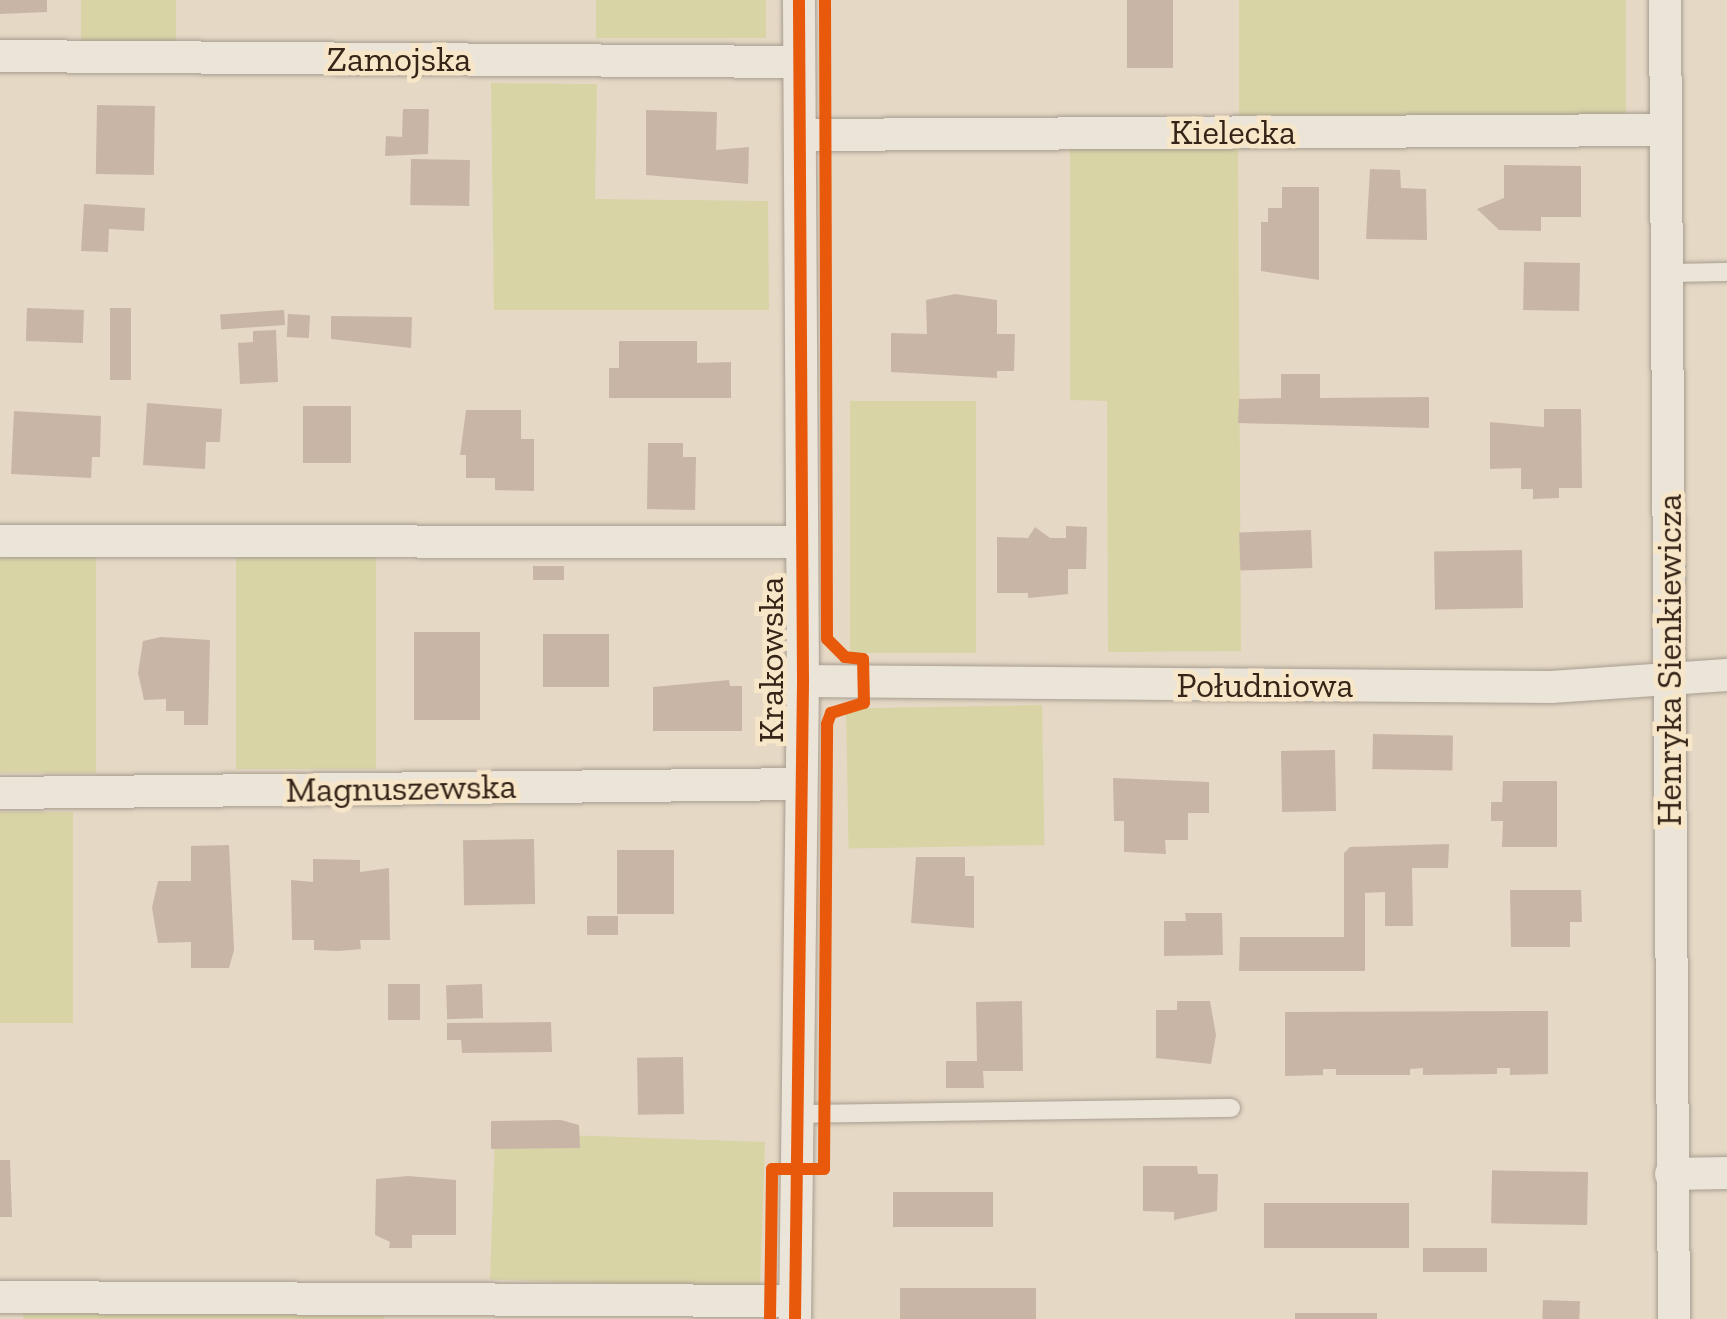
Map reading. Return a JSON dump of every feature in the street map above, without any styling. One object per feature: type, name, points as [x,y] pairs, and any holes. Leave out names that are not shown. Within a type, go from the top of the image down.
[{"type":"street","name":"Krakowska","points":[[795,1310],[803,681],[799,0]]},
{"type":"street","name":"Henryka Sienkiewicza","points":[[1665,0],[1674,1319]]},
{"type":"street","name":"Zamojska","points":[[0,56],[799,62]]},
{"type":"street","name":"Kielecka","points":[[800,135],[1666,130]]},
{"type":"street","name":"Krakowska","points":[[0,541],[800,542]]},
{"type":"street","name":"Południowa","points":[[803,681],[1552,687],[1727,675]]},
{"type":"street","name":"Magnuszewska","points":[[0,792],[801,784]]},
{"type":"street","points":[[1671,1174],[1727,1173]]},
{"type":"street","points":[[0,1296],[795,1310]]},
{"type":"lane","points":[[1668,273],[1727,272]]},
{"type":"lane","points":[[798,1114],[1231,1108]]},
{"type":"shaded area","points":[[81,0],[176,0],[176,44],[81,44]]},
{"type":"shaded area","points":[[596,0],[766,0],[766,38],[596,38]]},
{"type":"shaded area","points":[[1239,0],[1626,0],[1626,119],[1239,119]]},
{"type":"shaded area","points":[[491,83],[597,84],[595,199],[768,201],[769,310],[494,310]]},
{"type":"shaded area","points":[[1238,143],[1241,651],[1108,652],[1107,401],[1070,400],[1070,144]]},
{"type":"shaded area","points":[[850,401],[976,401],[976,653],[850,653]]},
{"type":"shaded area","points":[[0,556],[96,556],[96,773],[0,773]]},
{"type":"shaded area","points":[[236,556],[376,556],[376,769],[236,769]]},
{"type":"shaded area","points":[[1042,705],[1044,845],[848,848],[846,708]]},
{"type":"shaded area","points":[[0,812],[73,812],[73,1023],[0,1023]]},
{"type":"shaded area","points":[[495,1133],[765,1142],[760,1289],[490,1279]]},
{"type":"shaded area","points":[[24,1309],[384,1311],[384,1319],[23,1319]]},
{"type":"building","points":[[0,0],[47,0],[47,12],[0,14]]},
{"type":"building","points":[[1127,0],[1173,0],[1173,68],[1127,68]]},
{"type":"building","points":[[97,105],[155,106],[154,175],[96,174]]},
{"type":"building","points":[[403,109],[429,109],[428,154],[385,156],[386,136],[402,137]]},
{"type":"building","points":[[646,110],[717,112],[716,150],[749,147],[748,184],[646,175]]},
{"type":"building","points":[[411,159],[470,160],[469,206],[410,205]]},
{"type":"building","points":[[1504,165],[1581,166],[1581,217],[1541,217],[1541,231],[1499,230],[1477,209],[1504,198]]},
{"type":"building","points":[[1370,169],[1400,170],[1401,188],[1426,189],[1427,240],[1366,239]]},
{"type":"building","points":[[1282,187],[1319,187],[1319,280],[1261,271],[1261,222],[1268,222],[1268,208],[1282,208]]},
{"type":"building","points":[[84,204],[145,208],[144,231],[109,229],[108,252],[81,251]]},
{"type":"building","points":[[1524,262],[1580,263],[1579,311],[1523,310]]},
{"type":"building","points":[[955,294],[997,300],[997,334],[1015,334],[1014,371],[997,371],[997,378],[891,372],[891,333],[927,334],[926,300]]},
{"type":"building","points":[[27,308],[84,310],[83,343],[26,341]]},
{"type":"building","points":[[110,308],[131,308],[131,380],[110,380]]},
{"type":"building","points":[[284,310],[285,325],[221,329],[220,314]]},
{"type":"building","points":[[288,314],[310,315],[309,338],[287,337]]},
{"type":"building","points":[[331,316],[412,317],[411,348],[331,339]]},
{"type":"building","points":[[276,330],[278,382],[240,384],[238,343],[253,342],[253,331]]},
{"type":"building","points":[[619,341],[697,341],[697,363],[731,362],[731,398],[609,398],[609,368],[619,368]]},
{"type":"building","points":[[1281,374],[1320,374],[1320,398],[1429,397],[1429,428],[1238,423],[1239,399],[1281,398]]},
{"type":"building","points":[[147,403],[222,409],[220,442],[206,442],[205,469],[143,465]]},
{"type":"building","points":[[303,406],[351,406],[351,463],[303,463]]},
{"type":"building","points":[[1544,409],[1581,409],[1582,488],[1559,488],[1559,498],[1533,499],[1533,489],[1521,489],[1521,468],[1490,469],[1490,422],[1544,427]]},
{"type":"building","points":[[466,410],[521,410],[521,439],[534,439],[534,491],[495,490],[495,478],[466,478],[466,455],[460,455]]},
{"type":"building","points":[[14,411],[101,416],[100,457],[92,457],[91,478],[11,474]]},
{"type":"building","points":[[648,443],[683,443],[683,457],[696,457],[695,510],[647,509]]},
{"type":"building","points":[[1066,526],[1087,527],[1086,569],[1068,569],[1068,594],[1028,598],[1028,593],[997,593],[997,537],[1028,538],[1035,527],[1050,538],[1066,538]]},
{"type":"building","points":[[1311,530],[1312,568],[1240,570],[1239,533]]},
{"type":"building","points":[[1522,550],[1523,608],[1435,610],[1434,552]]},
{"type":"building","points":[[533,566],[564,566],[564,580],[533,580]]},
{"type":"building","points":[[414,632],[480,632],[480,720],[414,720]]},
{"type":"building","points":[[543,634],[609,634],[609,687],[543,687]]},
{"type":"building","points":[[161,637],[210,640],[208,725],[184,725],[184,711],[166,711],[166,699],[144,700],[138,673],[143,641]]},
{"type":"building","points":[[729,680],[730,686],[742,686],[742,731],[653,731],[653,687]]},
{"type":"building","points":[[1373,734],[1453,735],[1452,770],[1372,769]]},
{"type":"building","points":[[1335,750],[1336,811],[1282,812],[1281,751]]},
{"type":"building","points":[[1113,778],[1209,782],[1209,813],[1188,813],[1188,840],[1165,840],[1166,854],[1124,852],[1124,821],[1114,821]]},
{"type":"building","points":[[1503,781],[1557,781],[1557,847],[1502,847],[1503,821],[1491,821],[1491,802],[1502,802]]},
{"type":"building","points":[[534,839],[535,904],[464,905],[463,840]]},
{"type":"building","points":[[1449,844],[1448,868],[1412,868],[1413,926],[1385,926],[1385,892],[1365,893],[1365,971],[1239,971],[1240,937],[1344,937],[1344,853],[1350,847]]},
{"type":"building","points":[[229,845],[234,950],[229,968],[191,968],[191,942],[158,943],[152,908],[158,881],[191,881],[191,846]]},
{"type":"building","points":[[617,850],[674,850],[674,914],[617,914]]},
{"type":"building","points":[[916,857],[965,857],[965,876],[974,876],[974,928],[911,923]]},
{"type":"building","points":[[313,859],[360,860],[360,872],[389,868],[390,940],[360,940],[361,949],[339,951],[314,950],[314,940],[292,940],[291,880],[313,882]]},
{"type":"building","points":[[1510,890],[1581,890],[1582,922],[1570,922],[1570,947],[1511,947]]},
{"type":"building","points":[[1185,913],[1222,913],[1223,955],[1164,956],[1164,921],[1186,921]]},
{"type":"building","points":[[587,916],[618,916],[618,935],[587,935]]},
{"type":"building","points":[[388,984],[420,984],[420,1020],[388,1020]]},
{"type":"building","points":[[482,984],[483,1018],[447,1019],[446,985]]},
{"type":"building","points":[[1022,1001],[1023,1071],[983,1071],[984,1088],[946,1088],[946,1061],[977,1061],[976,1002]]},
{"type":"building","points":[[1177,1001],[1210,1001],[1216,1035],[1211,1064],[1156,1058],[1156,1010],[1177,1010]]},
{"type":"building","points":[[1548,1011],[1548,1074],[1510,1075],[1510,1068],[1497,1068],[1497,1074],[1423,1075],[1423,1068],[1410,1069],[1410,1075],[1336,1075],[1336,1069],[1323,1069],[1323,1075],[1285,1076],[1285,1012]]},
{"type":"building","points":[[551,1022],[552,1052],[462,1053],[461,1040],[447,1040],[447,1023]]},
{"type":"building","points":[[683,1057],[684,1114],[638,1115],[637,1058]]},
{"type":"building","points":[[561,1120],[579,1125],[580,1148],[491,1149],[491,1121]]},
{"type":"building","points":[[0,1160],[10,1160],[12,1217],[0,1217]]},
{"type":"building","points":[[1143,1166],[1197,1166],[1198,1174],[1218,1174],[1217,1211],[1174,1220],[1174,1212],[1143,1211]]},
{"type":"building","points":[[1492,1170],[1588,1172],[1587,1225],[1491,1223]]},
{"type":"building","points":[[408,1176],[456,1180],[456,1235],[412,1235],[412,1248],[389,1248],[390,1242],[375,1235],[376,1179]]},
{"type":"building","points":[[893,1192],[993,1192],[993,1227],[893,1227]]},
{"type":"building","points":[[1264,1203],[1409,1203],[1409,1248],[1264,1248]]},
{"type":"building","points":[[1423,1248],[1487,1248],[1487,1272],[1423,1272]]},
{"type":"building","points":[[900,1288],[1036,1288],[1036,1319],[900,1319]]},
{"type":"building","points":[[1543,1300],[1580,1301],[1579,1319],[1542,1319]]},
{"type":"building","points":[[1295,1313],[1377,1313],[1377,1319],[1295,1319]]},
{"type":"cycle path","points":[[795,1319],[803,681],[799,0]]},
{"type":"cycle path","points":[[770,1319],[772,1169],[824,1169],[827,724],[831,713],[864,703],[863,659],[845,657],[827,639],[825,0]]}]
